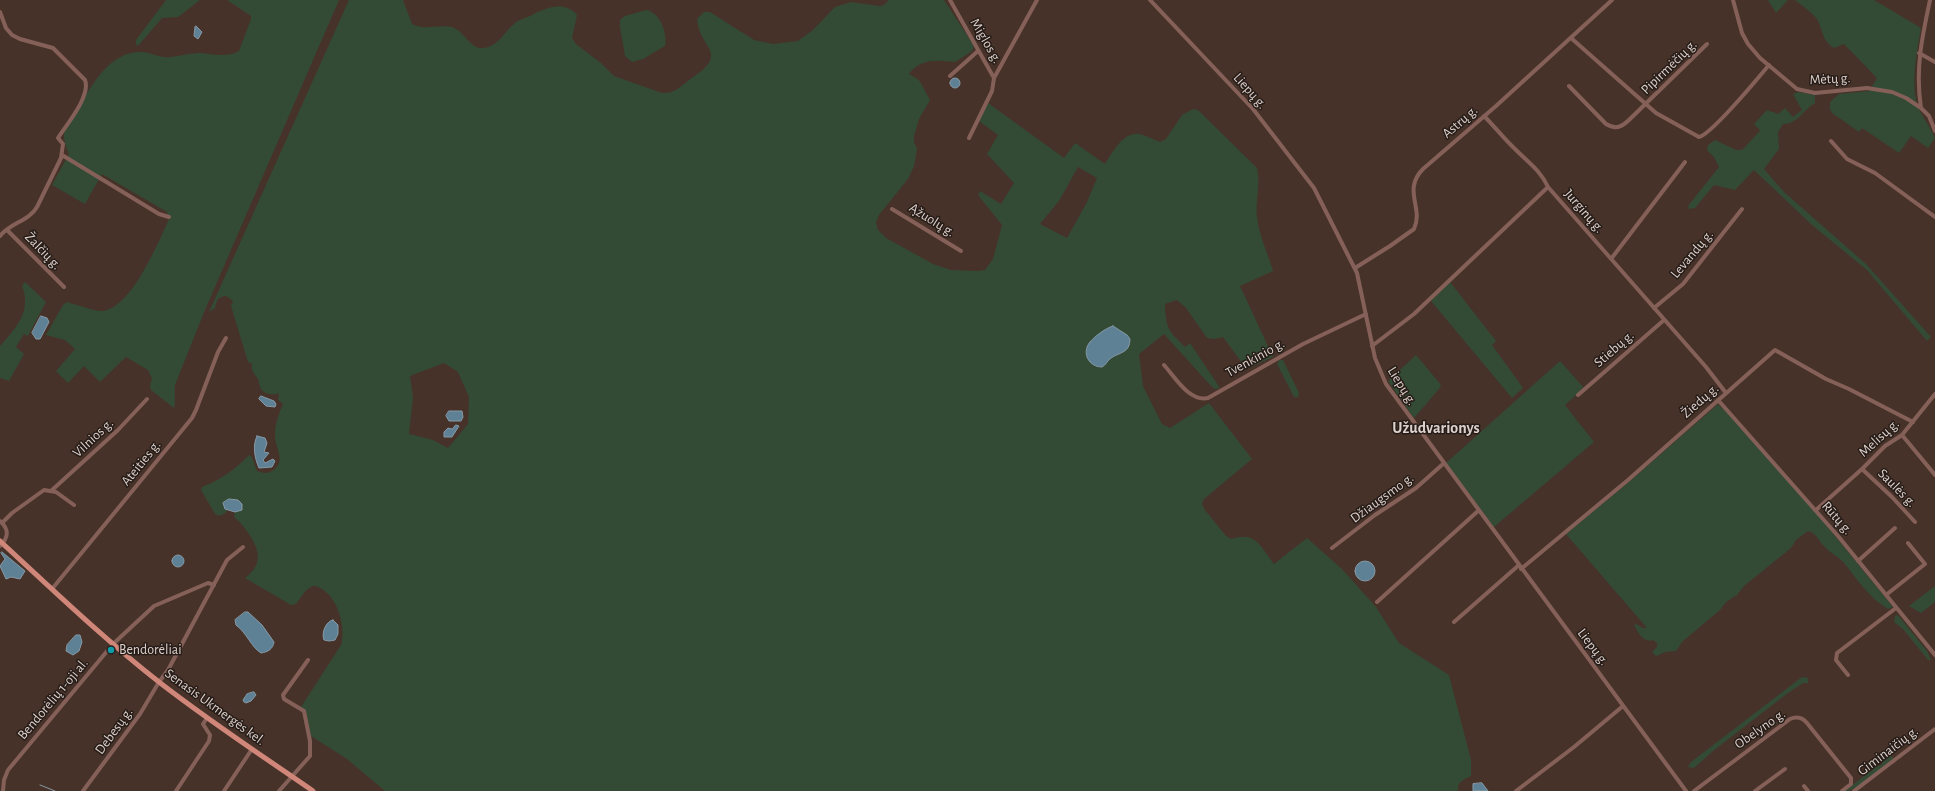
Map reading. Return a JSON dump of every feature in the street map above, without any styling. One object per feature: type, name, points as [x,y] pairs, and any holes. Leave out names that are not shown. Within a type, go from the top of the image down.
[{"type":"main road","name":"Senasis Ukmergės kel.","points":[[1,544],[113,644],[159,682],[207,718],[312,791]]},
{"type":"street","name":"Miglos g.","points":[[950,0],[994,78],[992,91],[969,138]]},
{"type":"street","points":[[994,78],[1037,0]]},
{"type":"street","name":"Liepų g.","points":[[1150,0],[1253,109],[1313,186],[1354,268],[1366,314],[1372,346],[1380,372],[1386,384],[1443,464],[1686,791]]},
{"type":"street","name":"Astrų g.","points":[[1354,268],[1385,250],[1414,229],[1417,218],[1413,190],[1415,176],[1484,116],[1612,0]]},
{"type":"street","name":"Mėtų g.","points":[[1733,0],[1742,33],[1748,44],[1755,53],[1793,87],[1804,92],[1815,93],[1868,88],[1879,89],[1899,95],[1921,108],[1929,116],[1935,131]]},
{"type":"street","points":[[1921,108],[1918,85],[1919,53],[1930,0]]},
{"type":"street","points":[[0,12],[6,28],[12,35],[20,39],[53,48],[85,80],[87,90],[58,138],[62,144],[62,155],[47,188],[34,211],[1,233]]},
{"type":"street","points":[[1571,38],[1656,113],[1695,136],[1702,136],[1722,118],[1769,65]]},
{"type":"street","name":"Pipirmėčių g.","points":[[1568,86],[1606,124],[1612,127],[1623,126],[1707,44]]},
{"type":"street","points":[[950,76],[978,51]]},
{"type":"street","points":[[1919,53],[1935,62]]},
{"type":"street","points":[[1484,116],[1516,151],[1528,160],[1540,173],[1548,187]]},
{"type":"street","points":[[1832,140],[1846,159],[1875,173],[1935,217]]},
{"type":"street","points":[[62,155],[159,214],[169,217]]},
{"type":"street","points":[[1611,259],[1685,162]]},
{"type":"street","name":"Jurginų g.","points":[[1372,346],[1414,314],[1548,187],[1726,393]]},
{"type":"street","name":"Ąžuolų g.","points":[[892,209],[961,251]]},
{"type":"street","name":"Levandų g.","points":[[1654,308],[1683,284],[1742,210]]},
{"type":"street","name":"Žalčių g.","points":[[7,230],[64,287]]},
{"type":"street","name":"Tvenkinio g.","points":[[1164,365],[1192,396],[1202,399],[1208,398],[1296,348],[1366,314]]},
{"type":"street","name":"Stiebų g.","points":[[1578,395],[1664,320]]},
{"type":"street","name":"Ateities g.","points":[[52,589],[192,418],[218,352],[226,338]]},
{"type":"street","name":"Žiedų g.","points":[[1454,622],[1628,480],[1775,350],[1826,379],[1849,389],[1913,422]]},
{"type":"street","name":"Melisų g.","points":[[1816,510],[1862,469],[1885,446],[1902,435],[1935,394]]},
{"type":"street","name":"Vilnios g.","points":[[1,522],[44,490],[51,491],[118,430],[147,399]]},
{"type":"street","name":"Rūtų g.","points":[[1718,400],[1816,510],[1935,655]]},
{"type":"street","points":[[1902,435],[1935,475]]},
{"type":"street","name":"Džiaugsmo g.","points":[[1332,548],[1375,515],[1416,488],[1443,464]]},
{"type":"street","name":"Saulės g.","points":[[1862,469],[1892,497],[1915,522]]},
{"type":"street","points":[[51,491],[56,492],[74,505]]},
{"type":"street","points":[[1377,602],[1478,511]]},
{"type":"street","points":[[1,522],[7,531],[8,536],[1,544]]},
{"type":"street","points":[[1858,561],[1895,528]]},
{"type":"street","points":[[1886,595],[1925,564],[1908,543]]},
{"type":"street","name":"Debesų g.","points":[[83,791],[140,714],[168,670],[227,560],[243,547]]},
{"type":"street","name":"Bendorėlių 1-oji al.","points":[[3,791],[4,780],[8,770],[113,644],[154,606],[208,583],[214,585]]},
{"type":"street","points":[[1848,675],[1836,660],[1837,653],[1896,608]]},
{"type":"street","points":[[279,791],[309,757],[310,741],[304,711],[284,699],[283,695],[308,660]]},
{"type":"street","points":[[1516,791],[1574,747],[1623,706]]},
{"type":"street","name":"Obelyno g.","points":[[1694,791],[1790,719],[1796,717],[1807,723],[1851,778],[1851,784],[1842,791]]},
{"type":"street","points":[[176,791],[209,741],[210,735],[204,724],[207,718]]},
{"type":"street","name":"Giminaičių g.","points":[[1854,791],[1935,729]]},
{"type":"street","points":[[224,791],[252,749]]},
{"type":"street","points":[[1755,791],[1785,769]]},
{"type":"street","points":[[1804,786],[1808,791]]},
{"type":"green space","points":[[166,0],[200,0],[178,17],[162,18],[138,46],[136,44],[136,40]]},
{"type":"green space","points":[[227,0],[339,0],[205,310],[175,385],[174,408],[151,390],[150,385],[152,379],[148,370],[126,357],[100,382],[84,366],[68,383],[56,371],[75,349],[65,340],[46,335],[63,305],[67,302],[100,311],[114,307],[134,286],[143,272],[169,219],[167,212],[102,174],[85,204],[52,185],[69,154],[64,139],[64,133],[68,122],[98,77],[121,56],[142,52],[168,57],[200,53],[225,55],[239,51],[251,16]]},
{"type":"green space","points":[[349,0],[403,0],[412,24],[423,27],[451,27],[459,31],[468,41],[479,48],[493,45],[510,27],[520,20],[548,8],[566,8],[572,10],[577,15],[572,38],[576,44],[602,64],[614,76],[662,93],[666,93],[680,87],[702,71],[709,63],[711,57],[710,51],[699,30],[697,19],[704,12],[710,12],[754,40],[773,44],[798,41],[813,30],[835,7],[851,2],[880,6],[884,5],[889,0],[944,0],[974,46],[972,51],[955,62],[930,61],[918,65],[909,74],[919,80],[930,100],[919,119],[914,136],[914,142],[917,149],[914,166],[908,179],[879,215],[876,222],[878,230],[886,238],[933,264],[951,270],[985,270],[993,259],[1002,225],[978,195],[980,191],[1001,204],[1014,183],[987,154],[998,135],[979,121],[988,103],[1064,158],[1075,143],[1105,164],[1123,139],[1128,136],[1139,134],[1160,142],[1166,139],[1182,115],[1193,109],[1198,110],[1257,168],[1258,224],[1273,271],[1240,286],[1273,357],[1249,368],[1245,367],[1223,337],[1214,339],[1207,338],[1186,308],[1177,300],[1165,304],[1167,324],[1171,333],[1185,347],[1190,343],[1220,388],[1215,389],[1211,386],[1164,334],[1139,354],[1143,386],[1162,424],[1170,428],[1209,403],[1252,459],[1204,499],[1202,504],[1226,536],[1231,539],[1246,537],[1252,539],[1261,546],[1274,564],[1307,538],[1342,569],[1376,607],[1399,643],[1449,675],[1471,760],[1471,776],[1463,780],[1458,785],[1458,791],[385,791],[347,759],[311,736],[306,711],[301,707],[341,645],[341,622],[332,599],[322,589],[314,586],[310,587],[306,591],[296,604],[291,605],[245,578],[256,566],[258,553],[252,539],[234,516],[235,512],[243,508],[238,500],[229,499],[225,509],[228,510],[222,515],[217,515],[201,490],[202,487],[221,478],[233,470],[249,455],[252,457],[257,471],[268,473],[277,467],[280,459],[275,439],[275,430],[283,404],[278,400],[279,393],[269,394],[262,391],[260,388],[258,379],[252,370],[252,364],[248,362],[231,306],[233,301],[226,296],[221,297],[217,301],[215,308],[209,312]],"holes":[[[1078,167],[1097,178],[1087,202],[1067,238],[1040,224],[1059,201]],[[444,363],[458,372],[469,397],[468,424],[448,448],[433,440],[409,434],[413,397],[410,376]]]},
{"type":"green space","points":[[1768,0],[1788,0],[1776,13]]},
{"type":"green space","points":[[1795,0],[1874,0],[1921,28],[1914,82],[1920,111],[1935,138],[1928,148],[1911,136],[1899,153],[1862,128],[1859,132],[1832,113],[1830,109],[1830,102],[1839,94],[1869,91],[1877,78],[1844,44],[1834,48],[1830,45],[1825,39],[1815,16]]},
{"type":"green space","points":[[646,10],[655,15],[662,24],[666,41],[665,46],[643,59],[632,62],[625,56],[620,20],[625,16]]},
{"type":"green space","points":[[1799,92],[1815,95],[1815,103],[1793,122],[1783,124],[1778,132],[1779,149],[1764,169],[1784,192],[1866,264],[1931,337],[1927,341],[1867,270],[1812,225],[1754,170],[1735,190],[1714,185],[1695,208],[1689,209],[1688,206],[1719,167],[1714,157],[1707,150],[1708,145],[1715,140],[1736,150],[1742,150],[1759,132],[1760,130],[1754,124],[1767,110],[1778,114],[1785,108],[1793,117],[1802,110],[1793,94]]},
{"type":"green space","points":[[25,282],[46,302],[28,336],[24,334],[16,347],[24,354],[9,381],[0,378],[0,346],[12,333],[21,319],[25,303],[25,295],[22,286]]},
{"type":"green space","points":[[1450,282],[1496,341],[1492,345],[1523,388],[1512,398],[1431,301]]},
{"type":"green space","points":[[1416,355],[1441,385],[1414,418],[1388,381]]},
{"type":"green space","points":[[1279,360],[1283,360],[1299,393],[1298,397],[1294,397],[1277,364]]},
{"type":"green space","points":[[1560,361],[1584,388],[1565,405],[1594,442],[1494,527],[1446,463]]},
{"type":"green space","points":[[1718,404],[1723,409],[1725,408],[1813,509],[1893,607],[1888,609],[1881,605],[1864,588],[1842,561],[1827,549],[1814,534],[1808,531],[1796,540],[1791,548],[1744,586],[1737,595],[1726,602],[1720,610],[1683,641],[1676,651],[1665,652],[1656,656],[1652,652],[1657,647],[1657,643],[1653,640],[1650,641],[1644,639],[1634,625],[1636,624],[1643,628],[1647,628],[1566,534],[1629,482]]},
{"type":"green space","points":[[1935,586],[1935,602],[1921,613],[1909,606]]},
{"type":"green space","points":[[1898,615],[1927,651],[1931,660],[1928,660],[1903,629],[1894,622],[1895,616]]},
{"type":"green space","points":[[1802,677],[1808,678],[1808,683],[1803,683],[1788,693],[1713,751],[1694,768],[1688,767],[1691,762]]},
{"type":"green space","points":[[1891,756],[1893,759],[1869,778],[1856,787],[1845,791],[1877,766],[1882,765],[1882,762]]},
{"type":"water","points":[[196,26],[202,32],[198,39],[194,36]]},
{"type":"water","points":[[955,78],[960,83],[955,88],[950,83]]},
{"type":"water","points":[[41,316],[47,318],[49,322],[40,339],[36,339],[32,333]]},
{"type":"water","points":[[1113,326],[1127,335],[1130,339],[1130,344],[1124,352],[1111,358],[1102,367],[1093,365],[1086,355],[1087,346],[1107,328]]},
{"type":"water","points":[[261,396],[274,401],[276,404],[275,407],[266,406],[259,399]]},
{"type":"water","points":[[449,411],[462,411],[463,417],[461,421],[449,421],[446,416]]},
{"type":"water","points":[[456,425],[459,426],[452,437],[444,437],[444,432],[448,428],[452,429]]},
{"type":"water","points":[[257,436],[265,438],[267,443],[264,452],[269,453],[263,460],[265,463],[273,459],[275,461],[272,467],[259,468],[256,461],[255,452],[255,440]]},
{"type":"water","points":[[229,499],[238,500],[242,504],[242,510],[235,512],[225,509],[223,503]]},
{"type":"water","points":[[2,552],[25,571],[20,579],[11,577],[6,579],[0,566],[5,559],[1,553]]},
{"type":"water","points":[[178,555],[182,557],[184,561],[182,565],[178,567],[174,565],[172,561],[174,557]]},
{"type":"water","points":[[1365,561],[1372,564],[1375,571],[1372,578],[1365,581],[1358,578],[1355,571],[1358,564]]},
{"type":"water","points":[[245,612],[248,612],[262,625],[274,642],[273,647],[268,651],[261,653],[236,625],[235,620]]},
{"type":"water","points":[[333,620],[338,625],[338,634],[335,640],[324,640],[323,634],[325,628],[330,621]]},
{"type":"water","points":[[76,635],[80,635],[82,642],[79,651],[73,655],[66,651],[67,645]]},
{"type":"water","points":[[254,692],[256,695],[251,701],[246,703],[244,702],[243,700],[247,694]]},
{"type":"water","points":[[1482,783],[1488,791],[1473,791],[1473,784]]},
{"type":"waterway","points":[[40,785],[55,791]]},
{"type":"place","name":"Bendorėliai","points":[[111,650]]},
{"type":"district","name":"Užudvarionys","points":[[1436,428]]}]
